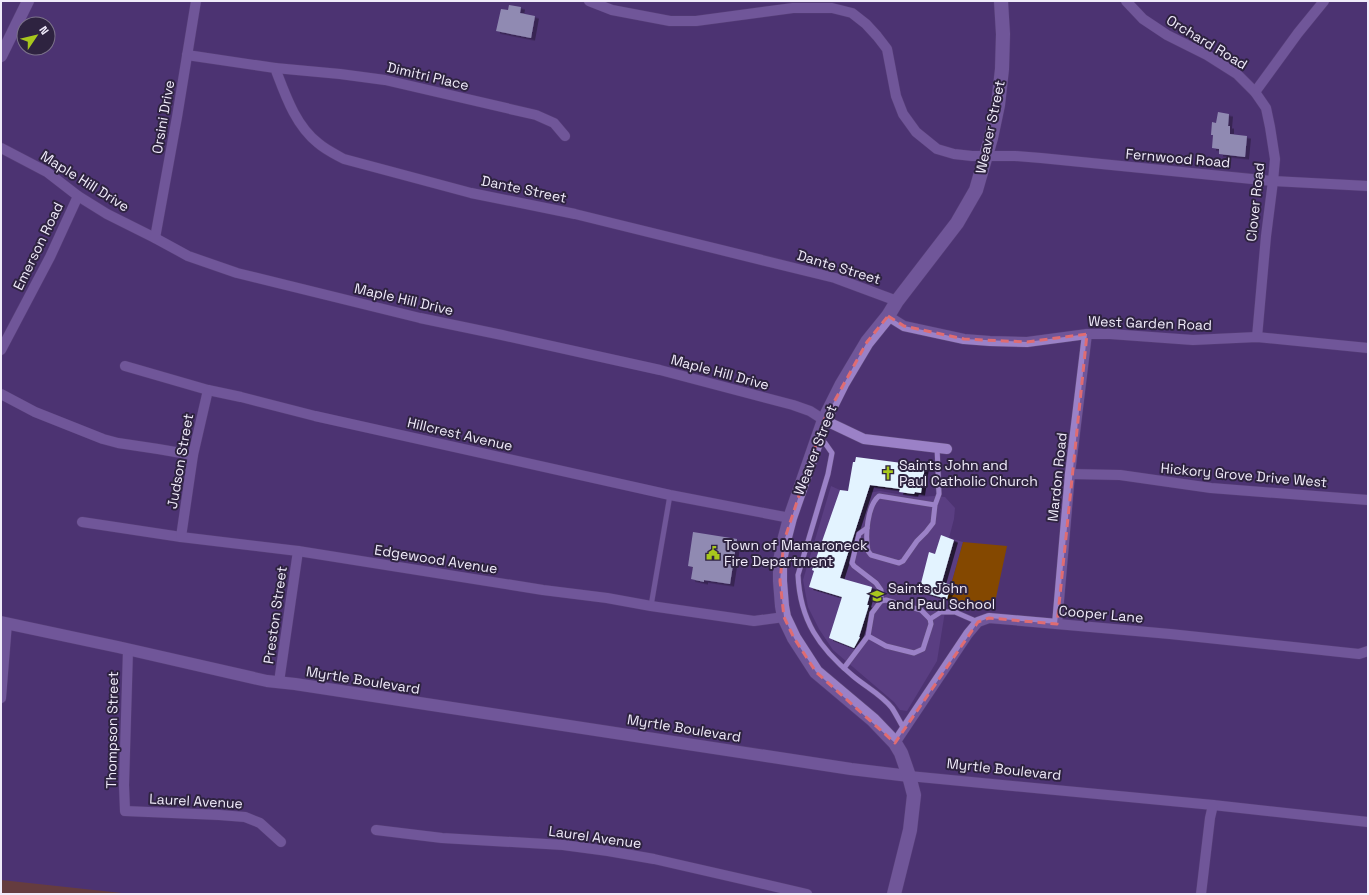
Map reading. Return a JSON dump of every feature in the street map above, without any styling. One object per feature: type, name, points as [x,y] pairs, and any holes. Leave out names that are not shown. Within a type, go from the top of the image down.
[{"type":"main road","name":"Weaver Street","points":[[894,894],[910,830],[914,795],[909,776],[901,753],[895,743],[872,720],[816,672],[794,638],[784,617],[782,606],[780,561],[790,518],[824,420],[842,384],[867,342],[957,223],[976,190],[986,157],[998,104],[1002,69],[1003,34],[1001,1]]},
{"type":"street","points":[[1,56],[28,1]]},
{"type":"street","name":"Orsini Drive","points":[[155,238],[196,1]]},
{"type":"street","name":"Fernwood Road","points":[[588,1],[612,10],[670,21],[696,21],[793,8],[832,8],[852,13],[878,36],[886,49],[896,96],[903,114],[916,132],[937,148],[954,154],[986,157],[1014,156],[1273,181],[1368,186]]},
{"type":"street","name":"Orchard Road","points":[[1126,1],[1143,19],[1167,35],[1207,55],[1237,74],[1255,92]]},
{"type":"street","points":[[1255,92],[1298,33],[1324,1]]},
{"type":"street","points":[[187,55],[275,68]]},
{"type":"street","name":"Dimitri Place","points":[[275,68],[385,80],[536,115],[554,123],[565,136]]},
{"type":"street","name":"Dante Street","points":[[275,68],[288,102],[302,126],[316,143],[344,159],[471,193],[575,214],[834,278],[897,301]]},
{"type":"street","name":"Clover Road","points":[[1255,92],[1266,108],[1274,159],[1257,337]]},
{"type":"street","name":"Maple Hill Drive","points":[[1,148],[47,172],[78,196],[107,214],[188,256],[237,273],[420,318],[660,370],[793,405],[810,411],[824,420],[864,439],[942,448]]},
{"type":"street","name":"Emerson Road","points":[[1,350],[50,257],[78,196]]},
{"type":"street","name":"West Garden Road","points":[[888,316],[904,326],[964,339],[977,340],[1027,342],[1087,334],[1110,334],[1193,340],[1257,337],[1368,348]]},
{"type":"street","name":"Mardon Road","points":[[1057,624],[1070,474],[1087,334]]},
{"type":"street","name":"Hillcrest Avenue","points":[[125,366],[208,390],[323,417],[670,495],[790,518]]},
{"type":"street","name":"Judson Street","points":[[181,537],[193,455],[208,390]]},
{"type":"street","points":[[1,394],[35,412],[102,439],[193,455]]},
{"type":"street","name":"Hickory Grove Drive West","points":[[1070,474],[1120,475],[1211,488],[1368,500]]},
{"type":"street","name":"Edgewood Avenue","points":[[82,522],[181,537],[298,551],[535,589],[607,598],[754,621],[784,617]]},
{"type":"street","name":"Preston Street","points":[[279,682],[298,551]]},
{"type":"street","name":"Cooper Lane","points":[[978,622],[989,618],[1170,634],[1359,654],[1368,651]]},
{"type":"street","points":[[895,743],[968,634],[978,622]]},
{"type":"street","points":[[1,698],[4,623]]},
{"type":"street","name":"Myrtle Boulevard","points":[[4,623],[267,681],[851,770],[1213,805],[1368,822]]},
{"type":"street","name":"Thompson Street","points":[[125,811],[124,785],[128,650]]},
{"type":"street","points":[[1201,894],[1210,818],[1213,805]]},
{"type":"street","name":"Laurel Avenue","points":[[125,811],[245,817],[260,823],[281,842]]},
{"type":"street","name":"Laurel Avenue","points":[[376,830],[442,838],[563,845],[608,851],[654,859],[807,894]]},
{"type":"lane","points":[[818,439],[825,443],[832,453],[828,474],[798,575],[801,604],[810,627],[820,643],[844,668],[892,707],[904,729]]},
{"type":"lane","points":[[935,506],[879,496],[875,500],[867,528],[868,552],[871,555],[899,563],[903,561],[917,540],[926,532],[933,522],[935,506],[940,494],[942,448]]},
{"type":"lane","points":[[651,606],[670,495]]},
{"type":"lane","points":[[844,668],[868,636],[872,612],[880,601],[881,590],[876,583],[852,563],[859,534],[867,528]]},
{"type":"lane","points":[[868,636],[886,646],[914,653],[923,649],[931,624],[930,619],[921,610],[886,600],[880,601]]},
{"type":"lane","points":[[930,619],[941,612],[955,612],[978,622]]},
{"type":"highlighted area","points":[[888,316],[904,326],[964,339],[1027,342],[1087,334],[1057,624],[989,618],[978,622],[895,743],[816,672],[794,638],[784,617],[780,581],[784,541],[824,420],[867,342]]},
{"type":"shaded area","name":"Saints John and Paul School","points":[[831,486],[840,490],[867,493],[880,491],[915,497],[945,497],[955,508],[949,538],[963,542],[947,599],[937,661],[907,711],[900,710],[894,702],[833,650],[819,629],[808,607],[803,580]]},
{"type":"shaded area","points":[[963,542],[1007,546],[994,607],[947,599]]},
{"type":"shaded area","points":[[1,880],[131,894],[1,893]]},
{"type":"building","points":[[509,5],[521,7],[520,13],[535,16],[531,38],[496,31],[501,9],[508,10]]},
{"type":"building","points":[[1218,112],[1229,114],[1228,126],[1230,126],[1230,134],[1247,136],[1245,157],[1219,154],[1219,149],[1212,148],[1212,122],[1216,123]]},
{"type":"building","points":[[856,457],[925,466],[921,493],[915,492],[914,494],[899,492],[900,489],[870,485],[840,578],[872,587],[867,605],[869,605],[860,637],[854,648],[829,638],[842,597],[809,587],[814,571],[812,570],[840,490],[848,491],[853,462],[855,462]]},
{"type":"building","name":"Town of Mamaroneck Fire Department","points":[[693,532],[737,539],[730,584],[704,580],[704,582],[691,579],[693,567],[688,566]]},
{"type":"building","points":[[941,535],[954,540],[942,582],[951,585],[947,599],[919,591],[929,552],[935,554]]},
{"type":"place","name":"Saints John and Paul Catholic Church","points":[[888,473]]},
{"type":"place","name":"Town of Mamaroneck Fire Department","points":[[713,553]]},
{"type":"place","name":"Saints John and Paul School","points":[[877,596]]}]
